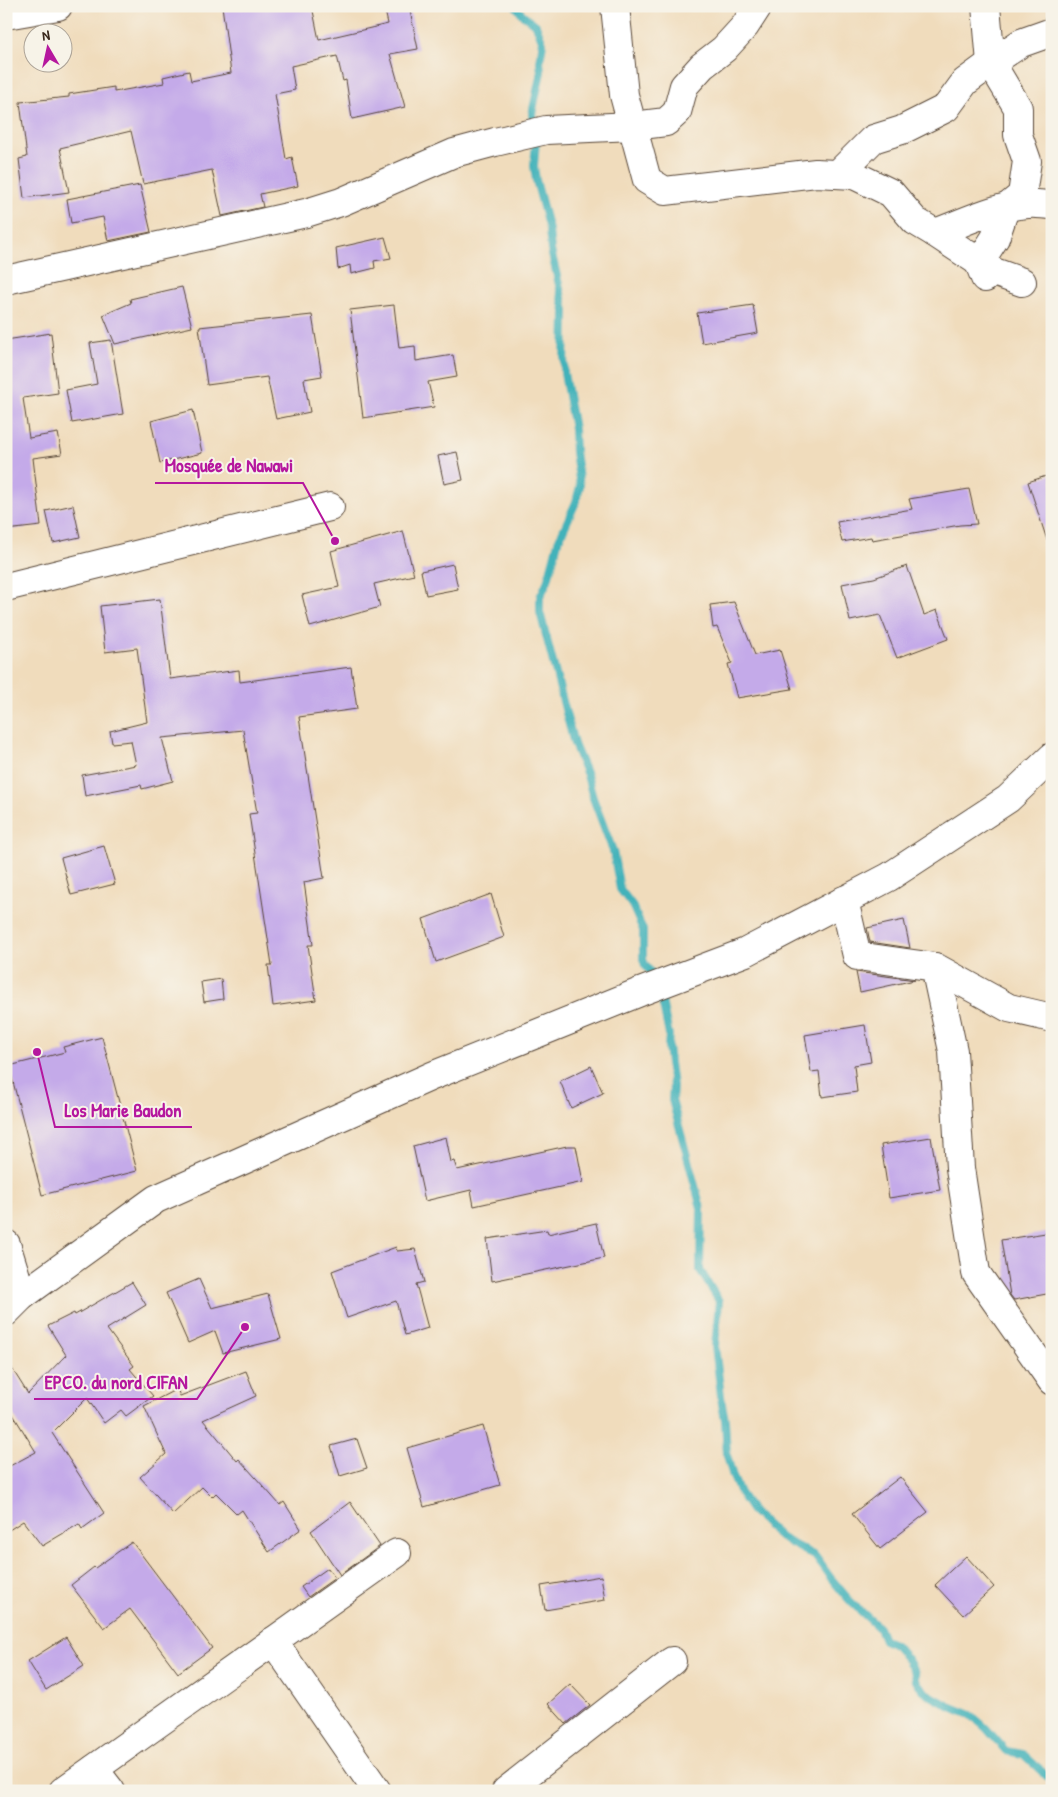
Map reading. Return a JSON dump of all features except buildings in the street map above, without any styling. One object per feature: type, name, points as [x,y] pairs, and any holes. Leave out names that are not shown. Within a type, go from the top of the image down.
[{"type":"street","points":[[6,16],[58,6]]},
{"type":"street","points":[[615,6],[624,95],[647,180],[665,191],[816,173],[854,175],[891,192],[915,221],[935,233],[982,270],[994,272],[1022,282]]},
{"type":"street","points":[[6,280],[306,214],[341,202],[454,154],[538,132],[666,122],[677,112],[684,86],[702,66],[724,49],[746,26],[758,6]]},
{"type":"street","points":[[982,270],[1005,209],[1022,195],[1027,161],[1018,135],[1018,108],[991,63],[986,6]]},
{"type":"street","points":[[838,174],[873,139],[902,130],[946,108],[965,82],[991,63],[1021,43],[1052,32]]},
{"type":"street","points":[[935,233],[985,214],[1005,209],[1028,204],[1052,205]]},
{"type":"street","points":[[6,587],[330,507]]},
{"type":"street","points":[[6,1244],[14,1304],[156,1199],[432,1076],[674,978],[746,952],[888,877],[1008,798],[1052,757]]},
{"type":"street","points":[[844,900],[858,956],[936,967],[1009,1008],[1052,1018]]},
{"type":"street","points":[[936,967],[953,1051],[960,1168],[976,1273],[1052,1381]]},
{"type":"street","points":[[63,1791],[397,1553]]},
{"type":"street","points":[[274,1641],[377,1791]]},
{"type":"street","points":[[506,1791],[672,1661]]},
{"type":"street","points":[[94,1769],[111,1791]]},
{"type":"waterway","points":[[516,6],[522,14],[536,25],[543,43],[540,62],[541,72],[532,114],[536,140],[534,166],[565,311],[564,373],[574,429],[580,486],[576,502],[558,542],[548,580],[540,597],[540,612],[574,744],[587,775],[593,798],[613,851],[620,889],[632,905],[643,930],[643,959],[659,986],[669,1035],[668,1047],[673,1086],[672,1100],[701,1208],[700,1270],[719,1301],[715,1346],[725,1420],[727,1455],[733,1477],[740,1493],[752,1511],[781,1538],[815,1556],[850,1601],[879,1628],[884,1640],[894,1644],[908,1660],[915,1673],[916,1681],[926,1693],[949,1706],[971,1715],[986,1728],[1006,1751],[1023,1754],[1052,1781]]},
{"type":"place","name":"Mosquée de Nawawi","points":[[335,541]]},
{"type":"place","name":"Los Marie Baudon","points":[[37,1052]]},
{"type":"place","name":"EPCO. du nord CIFAN","points":[[245,1327]]}]
